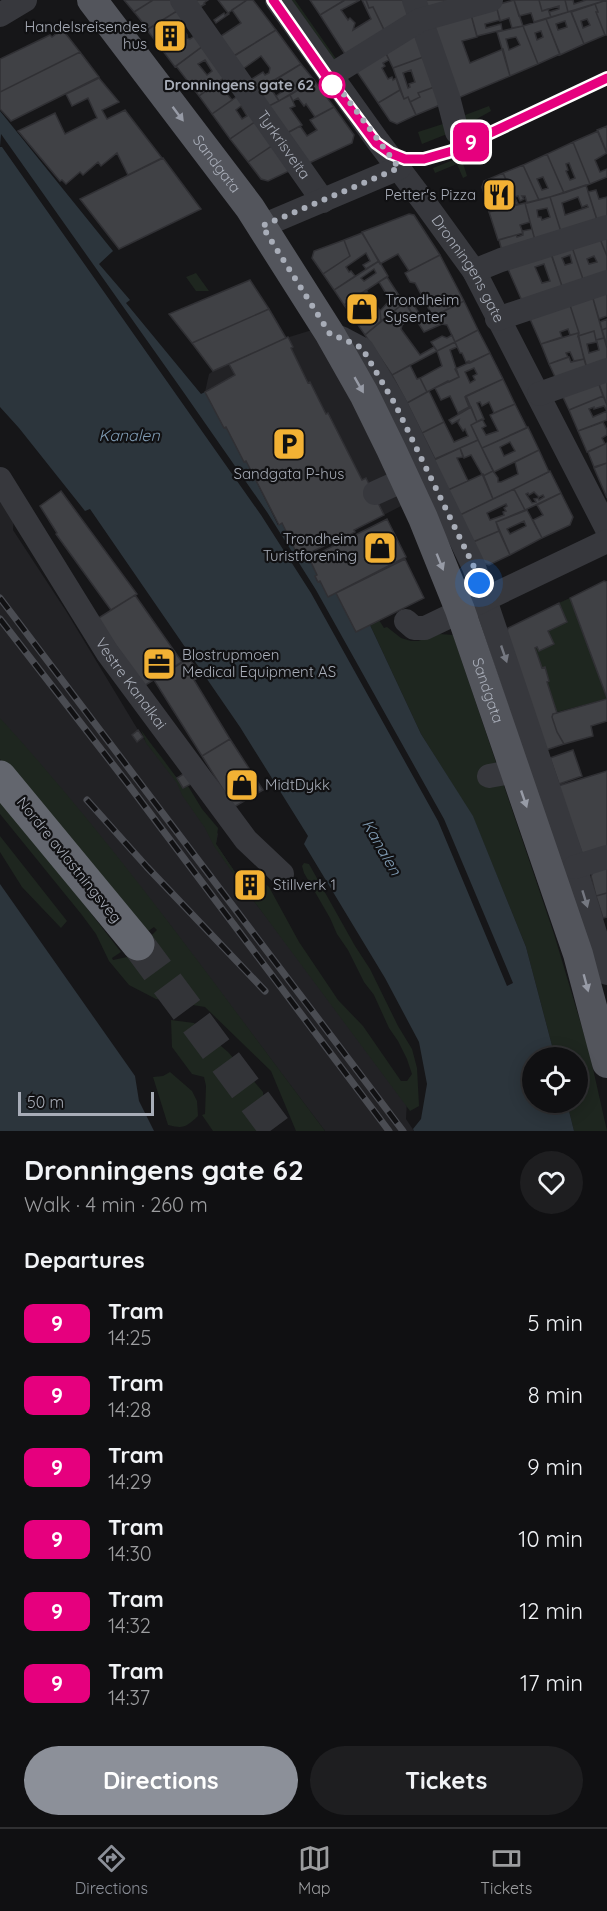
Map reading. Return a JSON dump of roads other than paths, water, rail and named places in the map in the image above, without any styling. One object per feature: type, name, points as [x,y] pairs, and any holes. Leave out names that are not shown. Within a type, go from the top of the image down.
[{"type":"highway","name":"Nordre avlastningsveg","points":[[0,777],[138,944]]},
{"type":"main road","name":"Sandgata","points":[[92,0],[250,208],[330,334],[364,394],[472,605],[501,772],[578,954],[607,1063]]},
{"type":"street","points":[[0,15],[25,0]]},
{"type":"street","name":"Tyrkrisveita","points":[[182,0],[323,201]]},
{"type":"street","name":"Dronningens gate","points":[[277,0],[330,76],[474,271],[607,529]]},
{"type":"street","points":[[330,76],[417,10],[491,0]]},
{"type":"street","points":[[417,10],[448,97],[457,132]]},
{"type":"street","points":[[262,226],[399,168]]},
{"type":"street","points":[[474,271],[501,260],[607,227]]},
{"type":"street","points":[[497,319],[607,282]]},
{"type":"street","name":"Sandgata","points":[[330,334],[362,348],[395,404],[474,567],[472,605],[575,867],[607,973]]},
{"type":"street","points":[[539,394],[607,370]]},
{"type":"street","name":"Vestre Kanalkai","points":[[0,479],[106,652],[246,840],[282,874]]},
{"type":"street","points":[[375,494],[406,479]]},
{"type":"street","points":[[406,621],[414,628],[425,628],[607,541]]},
{"type":"street","points":[[575,867],[607,857]]},
{"type":"water","name":"Kanalen","points":[[0,111],[113,251],[99,264],[130,300],[126,303],[201,394],[205,392],[244,462],[246,461],[278,525],[282,523],[299,558],[309,558],[317,575],[315,576],[317,581],[320,581],[328,597],[336,593],[356,632],[370,625],[421,734],[473,816],[526,947],[552,1047],[522,1047],[522,1113],[570,1113],[574,1131],[414,1131],[413,1129],[421,1119],[427,1084],[419,1042],[385,978],[304,844],[308,836],[240,727],[90,509],[85,511],[0,407]]},
{"type":"water","points":[[0,884],[135,1076],[139,1101],[154,1131],[0,1131]]},
{"type":"tunnel","points":[[138,944],[277,1131]]},
{"type":"tram line","points":[[273,0],[376,143],[390,153],[405,159],[424,159],[452,151],[607,78]]},
{"type":"tram line","name":"9","points":[[273,0],[376,143],[382,149],[405,159],[436,157],[452,151],[607,78]]},
{"type":"railway","points":[[0,598],[403,1131]]},
{"type":"railway","points":[[0,619],[128,784],[389,1131]]},
{"type":"railway","points":[[87,800],[265,991]]},
{"type":"place","name":"Handelsreisendes hus","points":[[170,36]]},
{"type":"place","name":"Dronningens gate 62","points":[[332,85]]},
{"type":"place","name":"Petter's Pizza","points":[[499,195]]},
{"type":"place","name":"Trondheim Sysenter","points":[[362,309]]},
{"type":"place","name":"Sandgata P-hus","points":[[289,444]]},
{"type":"place","name":"Trondheim Turistforening","points":[[380,548]]},
{"type":"place","name":"Blostrupmoen Medical Equipment AS","points":[[159,664]]},
{"type":"place","name":"MidtDykk","points":[[242,785]]},
{"type":"place","name":"Stillverk 1","points":[[250,885]]}]
